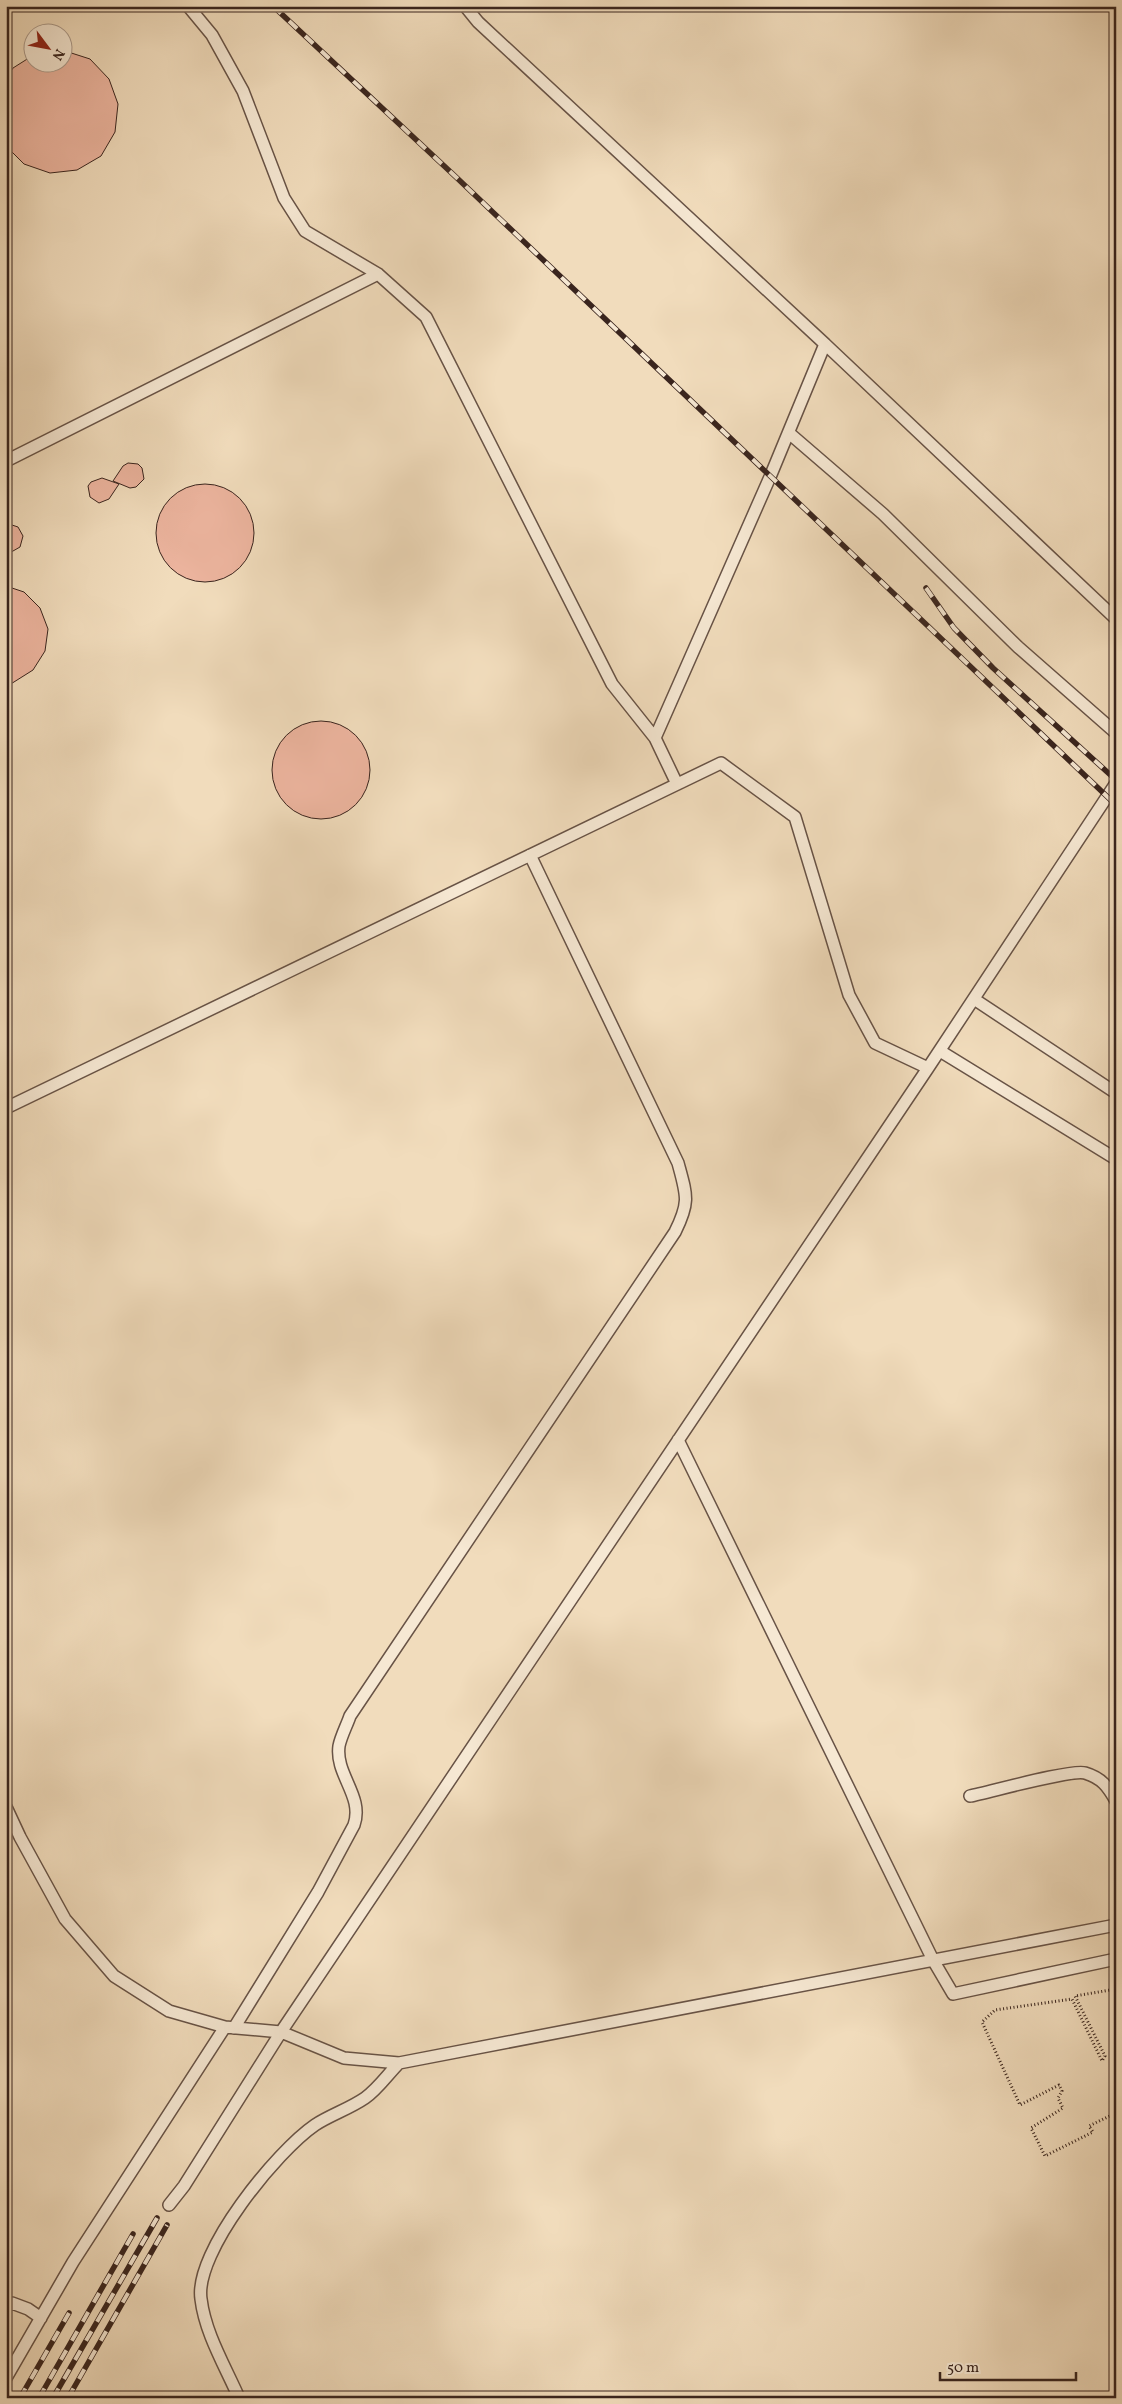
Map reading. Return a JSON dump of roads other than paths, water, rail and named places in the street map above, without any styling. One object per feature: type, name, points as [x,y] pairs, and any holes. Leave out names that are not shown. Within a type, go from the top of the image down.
[{"type":"lane","points":[[188,6],[212,35],[244,91],[284,198],[305,231],[378,274],[426,317],[612,684],[655,738],[677,784]]},
{"type":"lane","points":[[465,6],[478,22],[826,344],[1116,618]]},
{"type":"lane","points":[[6,461],[378,274]]},
{"type":"lane","points":[[655,738],[826,344]]},
{"type":"lane","points":[[789,433],[883,514],[1018,647],[1116,733]]},
{"type":"lane","points":[[6,1108],[721,763],[796,817],[849,995],[875,1043],[928,1068]]},
{"type":"lane","points":[[169,2206],[184,2186],[281,2032],[940,1051],[1116,783]]},
{"type":"lane","points":[[6,2378],[73,2262],[318,1892],[354,1825],[358,1815],[356,1801],[340,1759],[339,1746],[350,1716],[675,1232],[686,1209],[685,1187],[678,1164],[530,855]]},
{"type":"lane","points":[[974,999],[1116,1093]]},
{"type":"lane","points":[[940,1051],[1116,1160]]},
{"type":"lane","points":[[678,1440],[933,1960],[953,1994],[1116,1959]]},
{"type":"lane","points":[[970,1796],[1065,1774],[1084,1772],[1106,1783],[1116,1801]]},
{"type":"lane","points":[[6,1807],[20,1838],[65,1919],[114,1976],[169,2011],[230,2027],[281,2032],[344,2058],[399,2063],[1116,1925]]},
{"type":"lane","points":[[239,2398],[207,2325],[200,2297],[202,2274],[216,2243],[271,2165],[314,2126],[366,2098],[399,2063]]},
{"type":"lane","points":[[6,2306],[12,2303],[28,2309],[41,2318]]},
{"type":"railway","points":[[273,6],[457,178],[1116,805]]},
{"type":"railway","points":[[926,588],[954,628],[993,668],[1116,780]]},
{"type":"railway","points":[[53,2398],[157,2218]]},
{"type":"railway","points":[[68,2398],[167,2225]]},
{"type":"railway","points":[[39,2398],[133,2234]]},
{"type":"railway","points":[[20,2398],[69,2313]]}]
